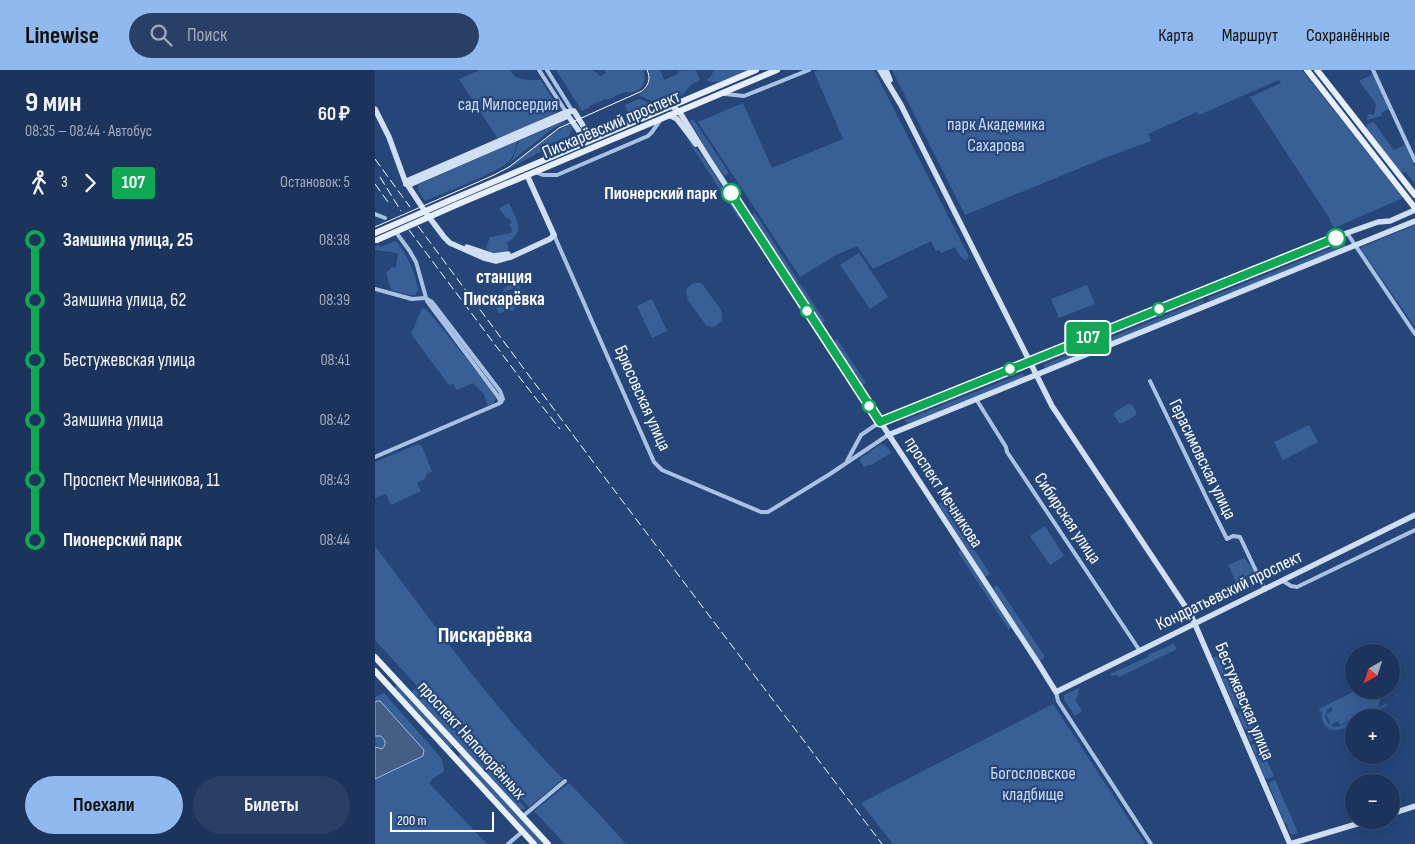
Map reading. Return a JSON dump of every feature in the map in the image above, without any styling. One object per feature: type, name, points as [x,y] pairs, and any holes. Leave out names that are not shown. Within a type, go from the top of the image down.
[{"type":"main road","name":"Пискарёвский проспект","points":[[454,202],[573,147],[756,70]]},
{"type":"main road","name":"Пискарёвский проспект","points":[[454,202],[527,176],[777,70]]},
{"type":"main road","points":[[1307,70],[1415,209]]},
{"type":"main road","points":[[1317,70],[1415,195]]},
{"type":"main road","points":[[376,238],[454,202]]},
{"type":"main road","name":"проспект Непокорённых","points":[[375,656],[548,844]]},
{"type":"main road","name":"проспект Непокорённых","points":[[375,671],[534,844]]},
{"type":"main road","points":[[451,755],[459,748]]},
{"type":"street","points":[[539,70],[581,134],[581,137],[573,147]]},
{"type":"street","points":[[547,70],[590,136],[603,135]]},
{"type":"street","points":[[720,94],[744,96],[809,70]]},
{"type":"street","name":"Бестужевская улица","points":[[880,70],[901,105],[1053,406],[1195,624],[1290,844]]},
{"type":"street","name":"Бестужевская улица","points":[[886,70],[901,105]]},
{"type":"street","points":[[1373,70],[1415,161]]},
{"type":"street","points":[[375,102],[393,138],[409,183]]},
{"type":"street","name":"проспект Мечникова","points":[[671,106],[679,111],[707,158],[1048,679],[1059,701],[1151,844]]},
{"type":"street","points":[[375,108],[389,137],[402,175],[447,240],[454,245],[496,261],[506,259],[549,240],[554,235]]},
{"type":"street","name":"Пискарёвский проспект","points":[[409,183],[574,111]]},
{"type":"street","name":"проспект Мечникова","points":[[669,115],[677,119],[707,158]]},
{"type":"street","points":[[535,172],[543,175],[557,175],[648,136],[661,118]]},
{"type":"street","name":"Брюсовская улица","points":[[527,176],[650,452],[659,468],[761,512],[768,512],[888,435]]},
{"type":"street","points":[[880,422],[1347,234],[1378,222],[1390,221],[1415,209]]},
{"type":"street","points":[[375,214],[385,218]]},
{"type":"street","points":[[888,435],[1415,221]]},
{"type":"street","points":[[1347,234],[1415,334]]},
{"type":"street","points":[[375,457],[501,402],[425,298],[416,262],[400,237]]},
{"type":"street","points":[[375,289],[412,299],[425,298]]},
{"type":"street","name":"Герасимовская улица","points":[[1150,381],[1227,539],[1233,536],[1240,538],[1265,590]]},
{"type":"street","name":"Сибирская улица","points":[[976,399],[1006,447],[1007,452],[1140,651]]},
{"type":"street","name":"Брюсовская улица","points":[[846,463],[861,435],[880,422]]},
{"type":"street","name":"Кондратьевский проспект","points":[[1055,692],[1415,515]]},
{"type":"street","points":[[1283,581],[1294,588],[1297,587],[1415,530]]},
{"type":"street","points":[[522,816],[565,781]]},
{"type":"street","points":[[1400,811],[1415,806]]},
{"type":"street","points":[[1290,844],[1307,842],[1345,829]]},
{"type":"street","points":[[508,844],[522,832]]},
{"type":"green space","name":"сад Милосердия","points":[[480,70],[510,70],[519,78],[541,80],[559,111],[498,139],[459,79]]},
{"type":"green space","name":"сад Милосердия","points":[[556,70],[592,70],[600,76],[606,73],[604,70],[643,70],[644,84],[637,91],[625,92],[589,106],[582,111]]},
{"type":"green space","points":[[648,70],[660,70],[664,80],[678,74],[679,71],[696,70],[700,80],[692,84],[682,95],[664,102],[662,97],[652,101],[638,95],[648,85],[650,78]]},
{"type":"green space","points":[[714,70],[749,70],[722,81],[711,82],[707,80]]},
{"type":"green space","name":"Пионерский парк","points":[[819,70],[874,70],[969,257],[965,260],[960,256],[955,247],[941,253],[940,250],[936,251],[931,241],[873,269],[857,246],[836,255],[800,277],[698,122],[743,103],[772,168],[843,139],[814,72]]},
{"type":"green space","name":"парк Академика Сахарова","points":[[892,70],[1302,70],[1403,198],[1334,228],[1250,97],[1281,83],[1279,80],[1199,115],[1197,112],[1148,134],[1151,141],[965,215]]},
{"type":"green space","points":[[1373,74],[1389,109],[1381,113],[1382,116],[1367,120],[1368,114],[1374,115],[1376,104],[1359,81]]},
{"type":"green space","points":[[639,99],[653,105],[653,107],[630,117],[625,105]]},
{"type":"green space","points":[[693,119],[729,173],[725,176],[710,156],[690,121]]},
{"type":"green space","points":[[565,121],[509,163],[513,158],[519,141]]},
{"type":"green space","points":[[1374,122],[1394,150],[1405,145],[1415,167],[1415,184],[1405,171],[1403,173],[1397,168],[1366,128],[1367,124]]},
{"type":"green space","points":[[569,124],[572,128],[569,136],[551,143],[553,147],[503,172],[547,137]]},
{"type":"green space","points":[[687,139],[705,160],[742,217],[739,219]]},
{"type":"green space","points":[[517,141],[510,160],[484,176],[425,201],[418,190],[418,185],[424,182]]},
{"type":"green space","points":[[509,203],[517,220],[518,230],[516,235],[506,243],[509,248],[503,252],[490,252],[486,248],[490,237],[511,233],[512,229],[509,225],[512,223],[499,208]]},
{"type":"green space","points":[[755,213],[799,282],[795,285],[750,216]]},
{"type":"green space","points":[[1415,225],[1415,327],[1361,249]]},
{"type":"green space","points":[[1341,239],[1343,242],[1207,296],[1206,294],[1227,284]]},
{"type":"green space","points":[[396,241],[413,270],[418,290],[415,295],[391,290],[386,272],[391,267],[396,268],[398,253],[375,250],[375,247],[378,245],[380,247]]},
{"type":"green space","points":[[1344,243],[1346,246],[1209,301],[1208,298]]},
{"type":"green space","points":[[859,253],[888,297],[870,309],[840,265]]},
{"type":"green space","points":[[513,282],[523,291],[521,297],[515,299],[516,304],[513,311],[508,310],[506,307],[504,312],[499,313],[496,308],[500,307],[503,299],[505,298],[508,302],[520,293],[516,287],[503,291],[507,286],[511,286]]},
{"type":"green space","points":[[694,283],[703,285],[721,310],[722,321],[714,327],[706,325],[688,300],[687,288]]},
{"type":"green space","points":[[800,283],[825,321],[820,325],[796,286]]},
{"type":"green space","points":[[1087,285],[1095,304],[1059,318],[1051,299]]},
{"type":"green space","points":[[1201,296],[1203,298],[1043,363],[1041,359]]},
{"type":"green space","points":[[652,299],[667,331],[652,338],[637,306]]},
{"type":"green space","points":[[1203,300],[1204,303],[1171,316],[1171,318],[1045,368],[1043,365]]},
{"type":"green space","points":[[422,308],[427,310],[492,390],[496,398],[494,403],[488,406],[484,394],[473,383],[457,390],[453,384],[449,385],[411,334]]},
{"type":"green space","points":[[837,339],[866,383],[861,386],[832,342]]},
{"type":"green space","points":[[1020,367],[1022,371],[904,419],[903,415]]},
{"type":"green space","points":[[1023,373],[1024,377],[907,424],[905,420]]},
{"type":"green space","points":[[1128,404],[1132,405],[1136,415],[1123,423],[1119,423],[1114,416],[1115,412]]},
{"type":"green space","points":[[1309,425],[1318,442],[1283,460],[1274,442]]},
{"type":"green space","points":[[418,444],[422,446],[432,472],[427,473],[425,479],[417,483],[421,491],[391,505],[386,494],[375,498],[375,462]]},
{"type":"green space","points":[[881,444],[886,446],[891,453],[864,467],[859,459]]},
{"type":"green space","points":[[943,501],[990,574],[985,577],[938,504]]},
{"type":"green space","points":[[1045,526],[1064,556],[1050,565],[1030,536]]},
{"type":"green space","points":[[375,546],[489,695],[537,752],[563,779],[529,807],[475,748],[473,749],[526,809],[519,809],[411,692],[416,688],[470,747],[471,745],[375,640]]},
{"type":"green space","points":[[960,550],[1011,627],[1009,630],[958,552]]},
{"type":"green space","points":[[1244,558],[1260,583],[1215,605],[1210,596],[1236,582],[1228,565]]},
{"type":"green space","points":[[997,585],[1045,657],[1040,661],[993,588]]},
{"type":"green space","points":[[1173,643],[1177,649],[1119,677],[1110,674],[1148,657],[1148,655]]},
{"type":"green space","points":[[1221,654],[1243,706],[1238,708],[1235,707],[1213,658]]},
{"type":"green space","points":[[397,685],[452,745],[452,748],[394,688]]},
{"type":"green space","points":[[1079,688],[1077,698],[1075,699],[1082,711],[1075,716],[1064,699],[1064,695]]},
{"type":"green space","points":[[384,693],[442,759],[444,771],[429,783],[487,844],[375,844],[375,697]]},
{"type":"green space","points":[[1345,696],[1345,699],[1380,699],[1378,708],[1387,703],[1388,705],[1380,709],[1345,709],[1345,722],[1340,725],[1338,721],[1331,725],[1326,714],[1333,711],[1331,707],[1327,710],[1325,716],[1327,722],[1330,725],[1333,726],[1337,726],[1345,724],[1345,728],[1338,730],[1327,728],[1323,722],[1322,711],[1320,712],[1319,709]]},
{"type":"green space","name":"Богословское кладбище","points":[[1053,704],[1145,844],[893,844],[861,803]]},
{"type":"green space","points":[[1245,709],[1258,739],[1250,742],[1238,715],[1239,711]]},
{"type":"green space","points":[[1259,742],[1274,776],[1269,779],[1265,778],[1251,745]]},
{"type":"green space","points":[[462,755],[544,844],[538,844],[458,757]]},
{"type":"green space","points":[[1275,780],[1298,833],[1290,834],[1287,823],[1285,824],[1269,785],[1270,782]]},
{"type":"green space","points":[[569,783],[626,844],[565,844],[534,811]]},
{"type":"shaded area","points":[[380,701],[424,750],[423,756],[375,779],[375,747],[382,749],[385,745],[385,741],[381,736],[375,736],[375,702]]},
{"type":"tram line","points":[[375,227],[494,175],[509,167],[559,128],[642,91],[649,81],[647,70]]},
{"type":"railway","points":[[375,159],[410,207]]},
{"type":"railway","points":[[380,177],[401,211]]},
{"type":"railway","points":[[375,184],[388,202]]},
{"type":"railway","points":[[418,226],[605,478],[882,844]]},
{"type":"railway","points":[[409,230],[560,429]]},
{"type":"bus line","name":"107","points":[[731,193],[880,422],[1336,238]]},
{"type":"place","name":"Пионерский парк","points":[[731,193]]},
{"type":"district","name":"станция Пискарёвка","points":[[504,287]]},
{"type":"district","name":"Пискарёвка","points":[[485,634]]}]
